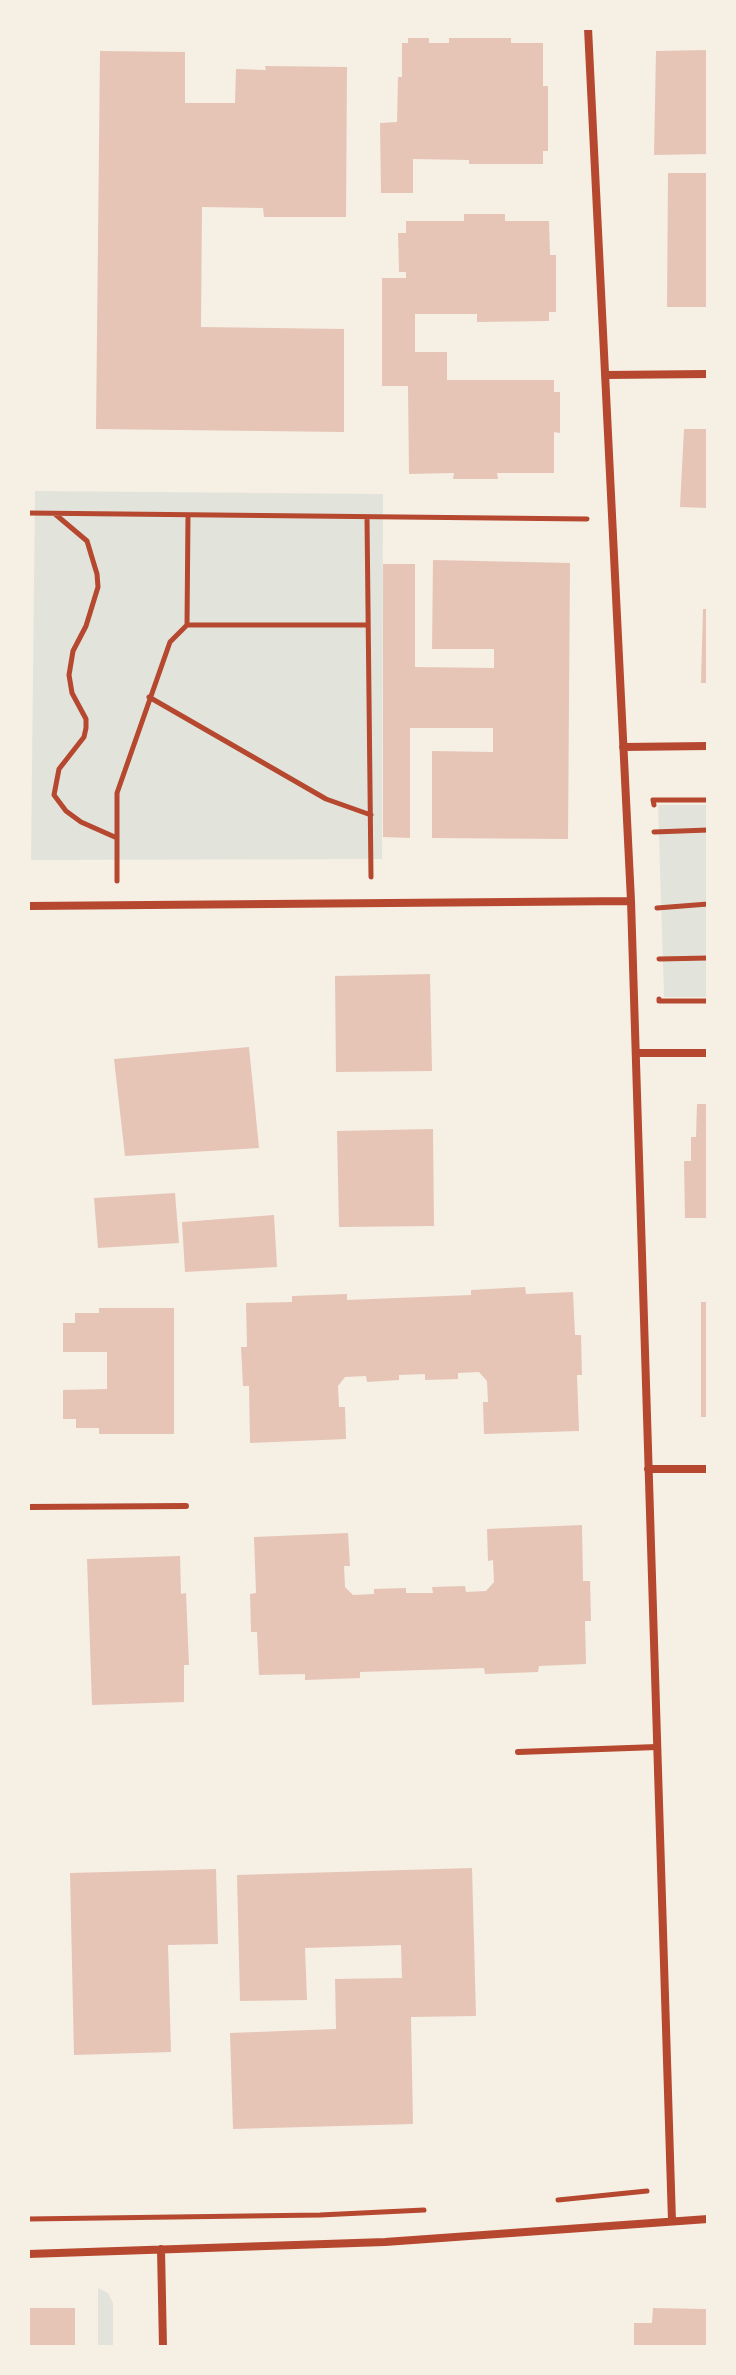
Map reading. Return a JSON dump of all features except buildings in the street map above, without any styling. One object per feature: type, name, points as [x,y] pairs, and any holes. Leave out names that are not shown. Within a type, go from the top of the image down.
[{"type":"street","points":[[588,28],[631,901],[672,2221]]},
{"type":"street","points":[[605,375],[708,374]]},
{"type":"street","points":[[623,747],[708,746]]},
{"type":"street","points":[[28,906],[631,901]]},
{"type":"street","points":[[636,1053],[708,1053]]},
{"type":"street","points":[[648,1469],[708,1469]]},
{"type":"street","points":[[28,2254],[385,2242],[708,2219]]},
{"type":"street","points":[[161,2249],[163,2347]]},
{"type":"lane","points":[[28,1507],[186,1506]]},
{"type":"lane","points":[[518,1752],[657,1747]]},
{"type":"path","points":[[28,513],[612,519]]},
{"type":"path","points":[[55,514],[87,541],[98,587],[86,626],[73,651],[69,675],[72,693],[86,719],[86,728],[84,737],[59,769],[54,795],[66,811],[81,822],[117,838]]},
{"type":"path","points":[[117,888],[117,793],[170,642],[187,625],[188,515]]},
{"type":"path","points":[[367,518],[371,884]]},
{"type":"path","points":[[187,625],[368,625]]},
{"type":"path","points":[[149,697],[326,799],[371,815]]},
{"type":"path","points":[[654,811],[653,800],[708,800]]},
{"type":"path","points":[[654,822],[654,832],[708,830]]},
{"type":"path","points":[[656,893],[657,921]]},
{"type":"path","points":[[656,908],[708,904]]},
{"type":"path","points":[[657,947],[658,973]]},
{"type":"path","points":[[658,960],[708,958]]},
{"type":"path","points":[[659,987],[659,1001],[708,1001]]},
{"type":"path","points":[[546,2201],[671,2189]]},
{"type":"path","points":[[28,2219],[304,2215],[434,2209]]},
{"type":"shaded area","points":[[35,491],[383,494],[382,859],[31,860]]},
{"type":"shaded area","points":[[658,805],[708,805],[708,997],[664,997]]},
{"type":"shaded area","points":[[98,2288],[108,2293],[113,2303],[113,2347],[98,2347]]}]
